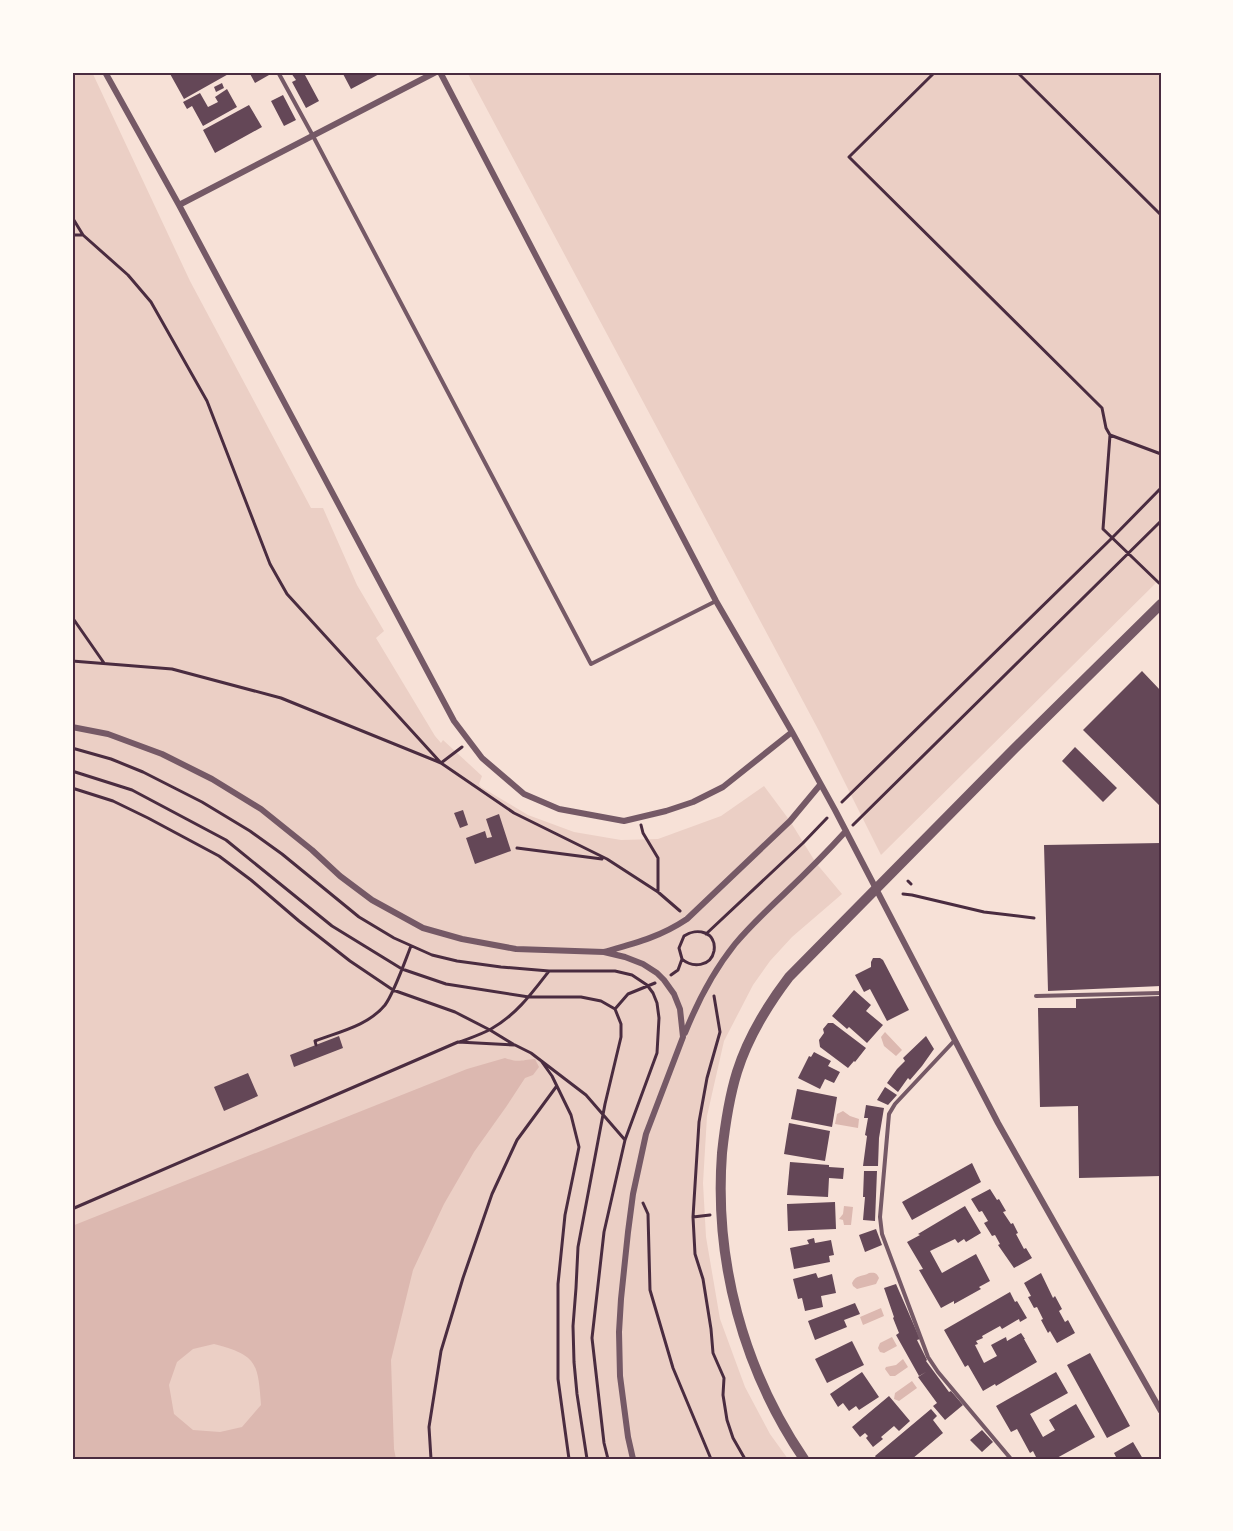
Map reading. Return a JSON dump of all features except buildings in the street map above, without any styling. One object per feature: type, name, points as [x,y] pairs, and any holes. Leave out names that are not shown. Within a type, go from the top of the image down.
[{"type":"street","points":[[105,72],[454,721],[482,758],[524,794],[559,809],[624,822],[693,802],[723,787],[792,732]]},
{"type":"street","points":[[178,205],[438,72],[716,601],[835,810],[998,1123],[1161,1411]]},
{"type":"street","points":[[804,1459],[786,1431],[759,1377],[737,1314],[729,1280],[721,1206],[721,1169],[729,1100],[737,1072],[754,1032],[774,996],[789,976],[1161,604]]},
{"type":"street","points":[[72,727],[108,734],[162,754],[213,779],[261,809],[372,900],[423,928],[470,941],[516,949],[604,952],[643,964],[657,973],[674,994],[680,1009],[683,1037]]},
{"type":"street","points":[[604,952],[649,939],[671,930],[687,919],[790,821],[820,785]]},
{"type":"street","points":[[633,1459],[620,1376],[619,1332],[634,1187],[646,1134],[691,1017],[717,970],[747,929],[846,831]]},
{"type":"lane","points":[[278,72],[591,664],[716,601]]},
{"type":"lane","points":[[1036,996],[1161,993]]},
{"type":"lane","points":[[956,1040],[895,1104],[889,1114],[880,1217],[882,1234],[928,1357],[1011,1459]]},
{"type":"path","points":[[935,72],[849,158],[1102,408],[1106,428],[1110,435],[1103,530],[1159,583]]},
{"type":"path","points":[[1017,72],[1161,215]]},
{"type":"path","points":[[72,217],[83,235],[128,275],[152,302],[207,401],[270,564],[287,594],[441,763]]},
{"type":"path","points":[[72,235],[83,235]]},
{"type":"path","points":[[1110,435],[1161,454]]},
{"type":"path","points":[[706,934],[803,843],[1161,488]]},
{"type":"path","points":[[846,831],[1161,521]]},
{"type":"path","points":[[72,617],[104,663]]},
{"type":"path","points":[[72,661],[172,669],[281,698],[441,763],[514,813],[607,859],[658,892],[687,919]]},
{"type":"path","points":[[441,763],[470,741]]},
{"type":"path","points":[[72,748],[111,759],[171,785],[202,802],[250,831],[359,917],[394,938],[432,955],[501,967],[549,971],[615,971],[632,975],[647,985],[657,1003],[659,1018],[657,1053],[625,1140],[604,1232],[592,1338],[604,1443],[608,1459]]},
{"type":"path","points":[[72,771],[132,790],[225,840],[332,926],[402,969],[446,984],[529,997],[581,997],[601,1001],[615,1009],[621,1024],[621,1036],[603,1115],[578,1247],[573,1326],[577,1394],[587,1459]]},
{"type":"path","points":[[72,788],[113,801],[219,856],[350,961],[393,990],[455,1012],[531,1053],[586,1095],[625,1140]]},
{"type":"path","points":[[639,818],[643,833],[658,858],[658,892]]},
{"type":"path","points":[[517,848],[607,859]]},
{"type":"path","points":[[903,894],[984,912],[1034,918]]},
{"type":"path","points":[[701,931],[706,934],[711,938],[713,944],[714,951],[711,957],[702,965],[687,963],[682,959],[680,941],[688,932],[701,931]]},
{"type":"path","points":[[316,1045],[315,1041],[364,1022],[386,1004],[411,946]]},
{"type":"path","points":[[72,1209],[490,1030],[512,1015],[549,971]]},
{"type":"path","points":[[615,1009],[628,994],[647,985]]},
{"type":"path","points":[[458,1042],[514,1045]]},
{"type":"path","points":[[539,1059],[552,1076],[571,1115],[579,1147],[565,1215],[558,1284],[558,1379],[569,1459]]},
{"type":"path","points":[[431,1459],[429,1427],[441,1351],[463,1278],[492,1194],[517,1140],[556,1087]]},
{"type":"path","points":[[634,1187],[648,1214],[650,1290],[673,1368],[711,1459]]},
{"type":"path","points":[[693,1217],[705,1216]]},
{"type":"shaded area","points":[[72,72],[92,72],[190,281],[311,508],[323,508],[357,585],[384,631],[376,638],[435,736],[441,743],[443,740],[482,776],[479,784],[481,787],[528,815],[574,832],[621,840],[658,839],[721,816],[764,786],[790,821],[816,863],[842,894],[792,937],[770,961],[753,985],[724,1041],[707,1116],[703,1183],[706,1237],[720,1319],[745,1387],[770,1434],[788,1459],[72,1459]]},
{"type":"shaded area","points":[[467,72],[1161,72],[1161,578],[881,855],[819,731]]},
{"type":"shaded area","points":[[885,1032],[902,1050],[896,1056],[884,1046],[881,1037]]},
{"type":"shaded area","points":[[505,1058],[517,1061],[535,1059],[539,1067],[533,1075],[525,1078],[474,1152],[444,1204],[413,1270],[391,1360],[396,1459],[72,1459],[72,1226],[467,1069]],"holes":[[[214,1344],[239,1352],[252,1363],[258,1379],[261,1405],[242,1427],[220,1432],[193,1430],[174,1414],[169,1385],[177,1362],[193,1349]]]},
{"type":"shaded area","points":[[843,1111],[859,1119],[858,1128],[835,1124],[837,1114]]},
{"type":"shaded area","points":[[844,1206],[853,1207],[851,1225],[844,1225],[843,1220],[839,1219],[843,1214]]},
{"type":"shaded area","points":[[874,1273],[879,1278],[876,1284],[857,1289],[853,1286],[852,1283],[856,1278]]},
{"type":"shaded area","points":[[881,1308],[884,1316],[863,1325],[860,1317]]},
{"type":"shaded area","points":[[892,1337],[897,1346],[884,1353],[880,1352],[878,1348],[880,1343]]},
{"type":"shaded area","points":[[903,1359],[908,1367],[895,1376],[890,1376],[886,1367],[896,1365]]},
{"type":"shaded area","points":[[912,1381],[917,1388],[899,1401],[894,1399],[895,1393]]}]
